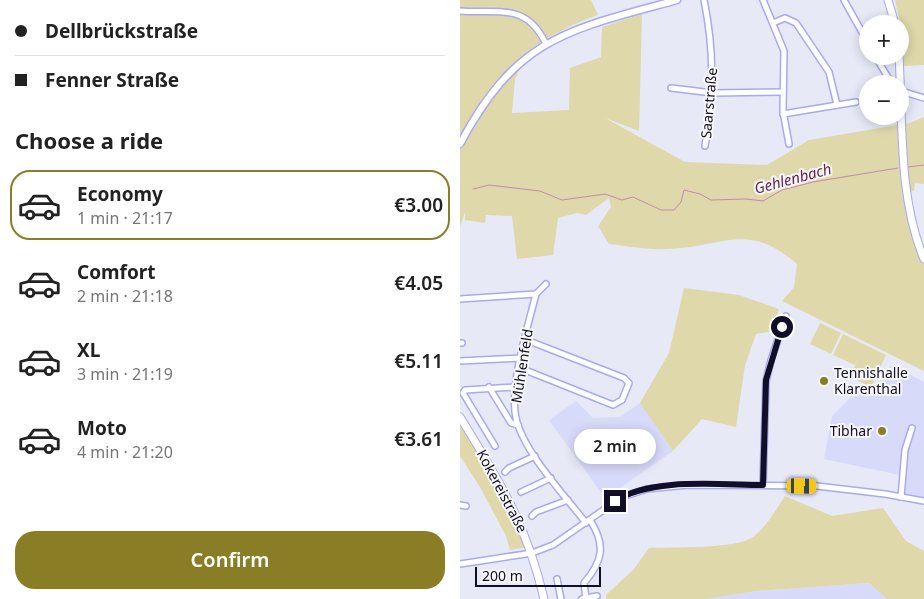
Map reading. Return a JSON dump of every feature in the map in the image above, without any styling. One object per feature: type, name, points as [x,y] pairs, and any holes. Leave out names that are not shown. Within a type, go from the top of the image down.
[{"type":"main road","points":[[888,0],[892,15]]},
{"type":"main road","points":[[903,125],[908,204],[914,233],[924,259]]},
{"type":"main road","name":"Kokereistraße","points":[[460,417],[513,505],[532,553],[544,599]]},
{"type":"street","points":[[460,144],[476,115],[499,83],[518,63],[546,44],[582,27],[676,0]]},
{"type":"street","name":"Saarstraße","points":[[704,0],[712,54],[713,93],[705,146]]},
{"type":"street","points":[[763,0],[784,51],[783,114],[789,144]]},
{"type":"street","points":[[844,0],[859,28]]},
{"type":"street","points":[[460,11],[498,12],[525,16],[534,24],[546,44]]},
{"type":"street","points":[[773,23],[789,18],[796,23],[828,72],[837,105]]},
{"type":"street","points":[[671,88],[713,93],[782,92]]},
{"type":"street","points":[[909,93],[924,98]]},
{"type":"street","points":[[783,114],[856,102]]},
{"type":"street","points":[[460,299],[536,294],[546,284]]},
{"type":"street","name":"Mühlenfeld","points":[[536,294],[524,338],[514,408],[518,425],[535,456],[568,500],[597,531],[600,547],[596,569],[584,583],[584,599]]},
{"type":"street","points":[[763,485],[766,380],[786,316]]},
{"type":"street","points":[[520,368],[613,405],[622,400],[629,383],[624,378],[524,338]]},
{"type":"street","points":[[460,361],[521,358]]},
{"type":"street","points":[[489,387],[511,423],[518,425]]},
{"type":"street","points":[[495,446],[463,393],[465,390],[489,387],[516,387]]},
{"type":"street","points":[[901,497],[905,450],[912,428]]},
{"type":"street","points":[[505,472],[509,468],[535,456]]},
{"type":"street","points":[[521,492],[551,478]]},
{"type":"street","points":[[460,564],[532,553],[553,545],[622,497],[641,490],[688,485],[817,486],[924,501]]},
{"type":"street","points":[[532,516],[536,512],[568,500]]},
{"type":"street","points":[[557,579],[561,599]]},
{"type":"street","points":[[584,599],[597,596]]},
{"type":"shaded area","points":[[460,0],[591,0],[598,15],[555,34],[535,46],[518,60],[521,66],[515,79],[512,113],[569,110],[570,68],[601,57],[602,27],[642,14],[639,131],[605,118],[685,162],[767,165],[809,140],[898,125],[909,125],[909,123],[924,117],[924,184],[915,183],[914,191],[903,192],[908,219],[924,263],[924,371],[782,301],[794,287],[797,264],[779,251],[763,243],[734,240],[686,248],[659,249],[609,244],[598,226],[611,207],[609,198],[586,215],[577,213],[558,218],[553,255],[517,259],[512,216],[486,215],[485,223],[465,220],[465,212],[460,227]]},
{"type":"shaded area","points":[[895,0],[924,0],[924,65],[904,66],[909,65],[909,15],[898,15]]},
{"type":"shaded area","points":[[684,288],[739,295],[779,309],[772,331],[756,334],[745,365],[736,427],[702,419],[673,451],[640,403],[669,353]]},
{"type":"shaded area","points":[[820,323],[841,333],[831,354],[810,344]]},
{"type":"shaded area","points":[[843,334],[886,355],[871,387],[850,377],[860,355],[855,365],[833,355]]},
{"type":"shaded area","points":[[892,365],[924,382],[924,499],[899,494],[900,475],[824,459],[832,416],[859,389],[875,389]]},
{"type":"shaded area","points":[[576,401],[593,418],[620,417],[640,403],[673,451],[605,498],[549,420]]},
{"type":"shaded area","points":[[460,423],[492,473],[527,547],[510,550],[506,536],[480,487],[460,456]]},
{"type":"shaded area","points":[[785,496],[832,516],[883,508],[906,541],[924,551],[924,599],[887,599],[869,583],[756,591],[706,599],[606,599],[606,595],[634,569],[649,548],[733,544],[745,541],[753,537],[771,518]]},
{"type":"shaded area","points":[[869,583],[887,599],[706,599],[756,591]]},
{"type":"waterway","name":"Gehlenbach","points":[[908,167],[924,165]]},
{"type":"waterway","name":"Gehlenbach","points":[[473,189],[489,185],[540,191],[562,200],[605,194],[622,200],[633,197],[661,210],[674,210],[681,202],[684,190],[700,194],[711,200],[746,199],[763,201],[782,190],[813,182],[898,168]]},
{"type":"place","name":"Tennishalle Klarenthal","points":[[824,381]]},
{"type":"place","name":"Tibhar","points":[[882,431]]},
{"type":"route","points":[[615,501],[628,494],[646,489],[688,485],[763,485],[766,380],[782,327]]}]
